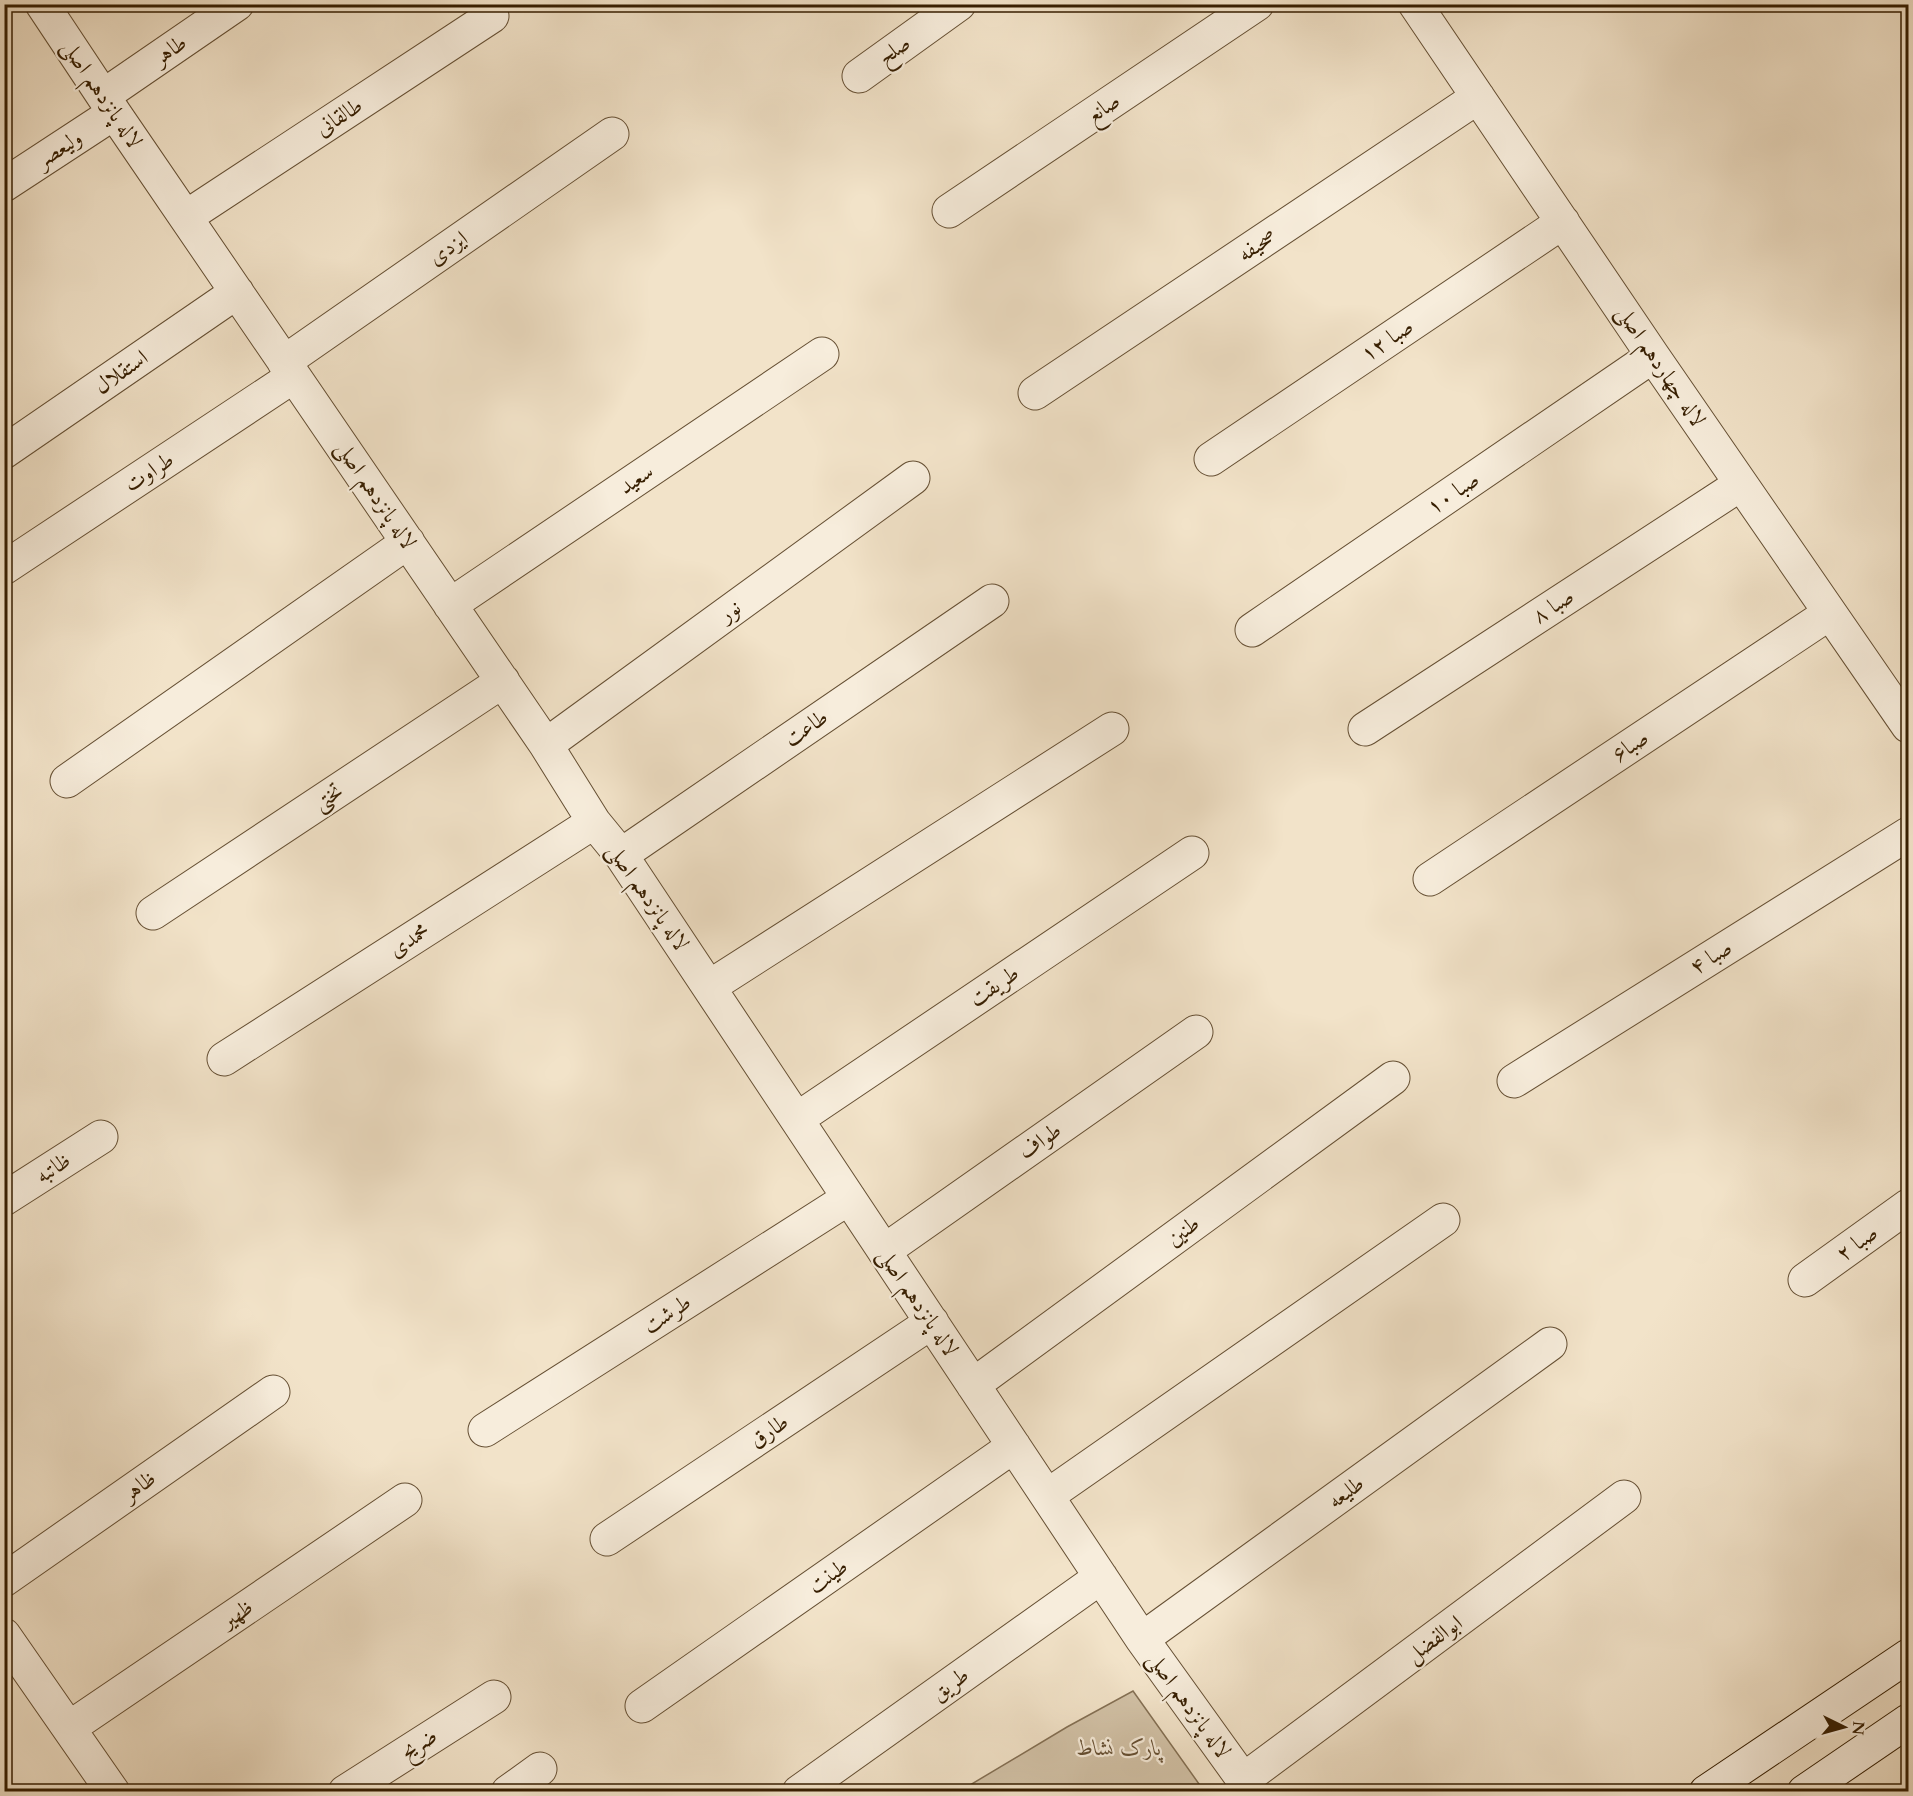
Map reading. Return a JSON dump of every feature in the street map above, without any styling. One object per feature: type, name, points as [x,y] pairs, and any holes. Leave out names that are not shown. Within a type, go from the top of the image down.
[{"type":"street","name":"لاله پانزدهم اصلی","points":[[42,4],[503,681],[594,822],[621,855],[1142,1639],[1248,1786]]},
{"type":"street","name":"طاهر","points":[[109,105],[237,4]]},
{"type":"street","name":"صلح","points":[[859,76],[959,4]]},
{"type":"street","name":"صانع","points":[[949,211],[1257,4]]},
{"type":"street","name":"لاله چهاردهم اصلی","points":[[1415,4],[1653,356],[1908,726]]},
{"type":"street","name":"طالقانی","points":[[186,217],[492,16]]},
{"type":"street","name":"صحیفه","points":[[1035,393],[1478,97]]},
{"type":"street","name":"ولیعصر","points":[[4,185],[109,105]]},
{"type":"street","name":"ایزدی","points":[[289,369],[612,134]]},
{"type":"street","name":"صبا ۱۲","points":[[1211,459],[1563,222]]},
{"type":"street","name":"استقلال","points":[[4,452],[237,292]]},
{"type":"street","name":"سعید","points":[[450,605],[822,354]]},
{"type":"street","name":"صبا ۱۰","points":[[1252,630],[1653,356]]},
{"type":"street","name":"طراوت","points":[[4,568],[289,369]]},
{"type":"street","name":"نور","points":[[546,745],[914,478]]},
{"type":"street","name":"صبا ۸","points":[[1365,729],[1741,484]]},
{"type":"street","points":[[67,782],[408,542]]},
{"type":"street","name":"طاعت","points":[[621,855],[992,601]]},
{"type":"street","name":"صبا۶","points":[[1430,879],[1830,613]]},
{"type":"street","name":"تختی","points":[[153,913],[503,681]]},
{"type":"street","points":[[709,987],[1112,729]]},
{"type":"street","name":"محمدی","points":[[224,1059],[594,822]]},
{"type":"street","name":"صبا ۴","points":[[1514,1081],[1908,834]]},
{"type":"street","name":"طریقت","points":[[797,1119],[1192,853]]},
{"type":"street","name":"طواف","points":[[884,1251],[1196,1032]]},
{"type":"street","name":"طنین","points":[[973,1385],[1393,1078]]},
{"type":"street","name":"ظاتبه","points":[[4,1199],[101,1137]]},
{"type":"street","name":"طرشت","points":[[485,1430],[849,1198]]},
{"type":"street","name":"صبا ۲","points":[[1805,1280],[1908,1206]]},
{"type":"street","points":[[1047,1496],[1443,1220]]},
{"type":"street","name":"طارق","points":[[607,1539],[932,1322]]},
{"type":"street","name":"طلیعه","points":[[1142,1639],[1550,1344]]},
{"type":"street","name":"ظاهر","points":[[4,1580],[273,1392]]},
{"type":"street","name":"طینت","points":[[642,1706],[1014,1446]]},
{"type":"street","name":"ابوالفضل","points":[[1248,1786],[1624,1497]]},
{"type":"street","name":"ظهیر","points":[[69,1728],[405,1500]]},
{"type":"street","name":"طریق","points":[[799,1791],[1101,1577]]},
{"type":"street","points":[[4,1635],[113,1791]]},
{"type":"street","points":[[1707,1791],[1908,1656]]},
{"type":"street","name":"ضریح","points":[[345,1791],[494,1697]]},
{"type":"street","points":[[1804,1791],[1908,1721]]},
{"type":"street","points":[[508,1791],[540,1769]]},
{"type":"green space","name":"پارک نشاط","points":[[1133,1691],[1204,1791],[960,1791],[1067,1727]]}]
